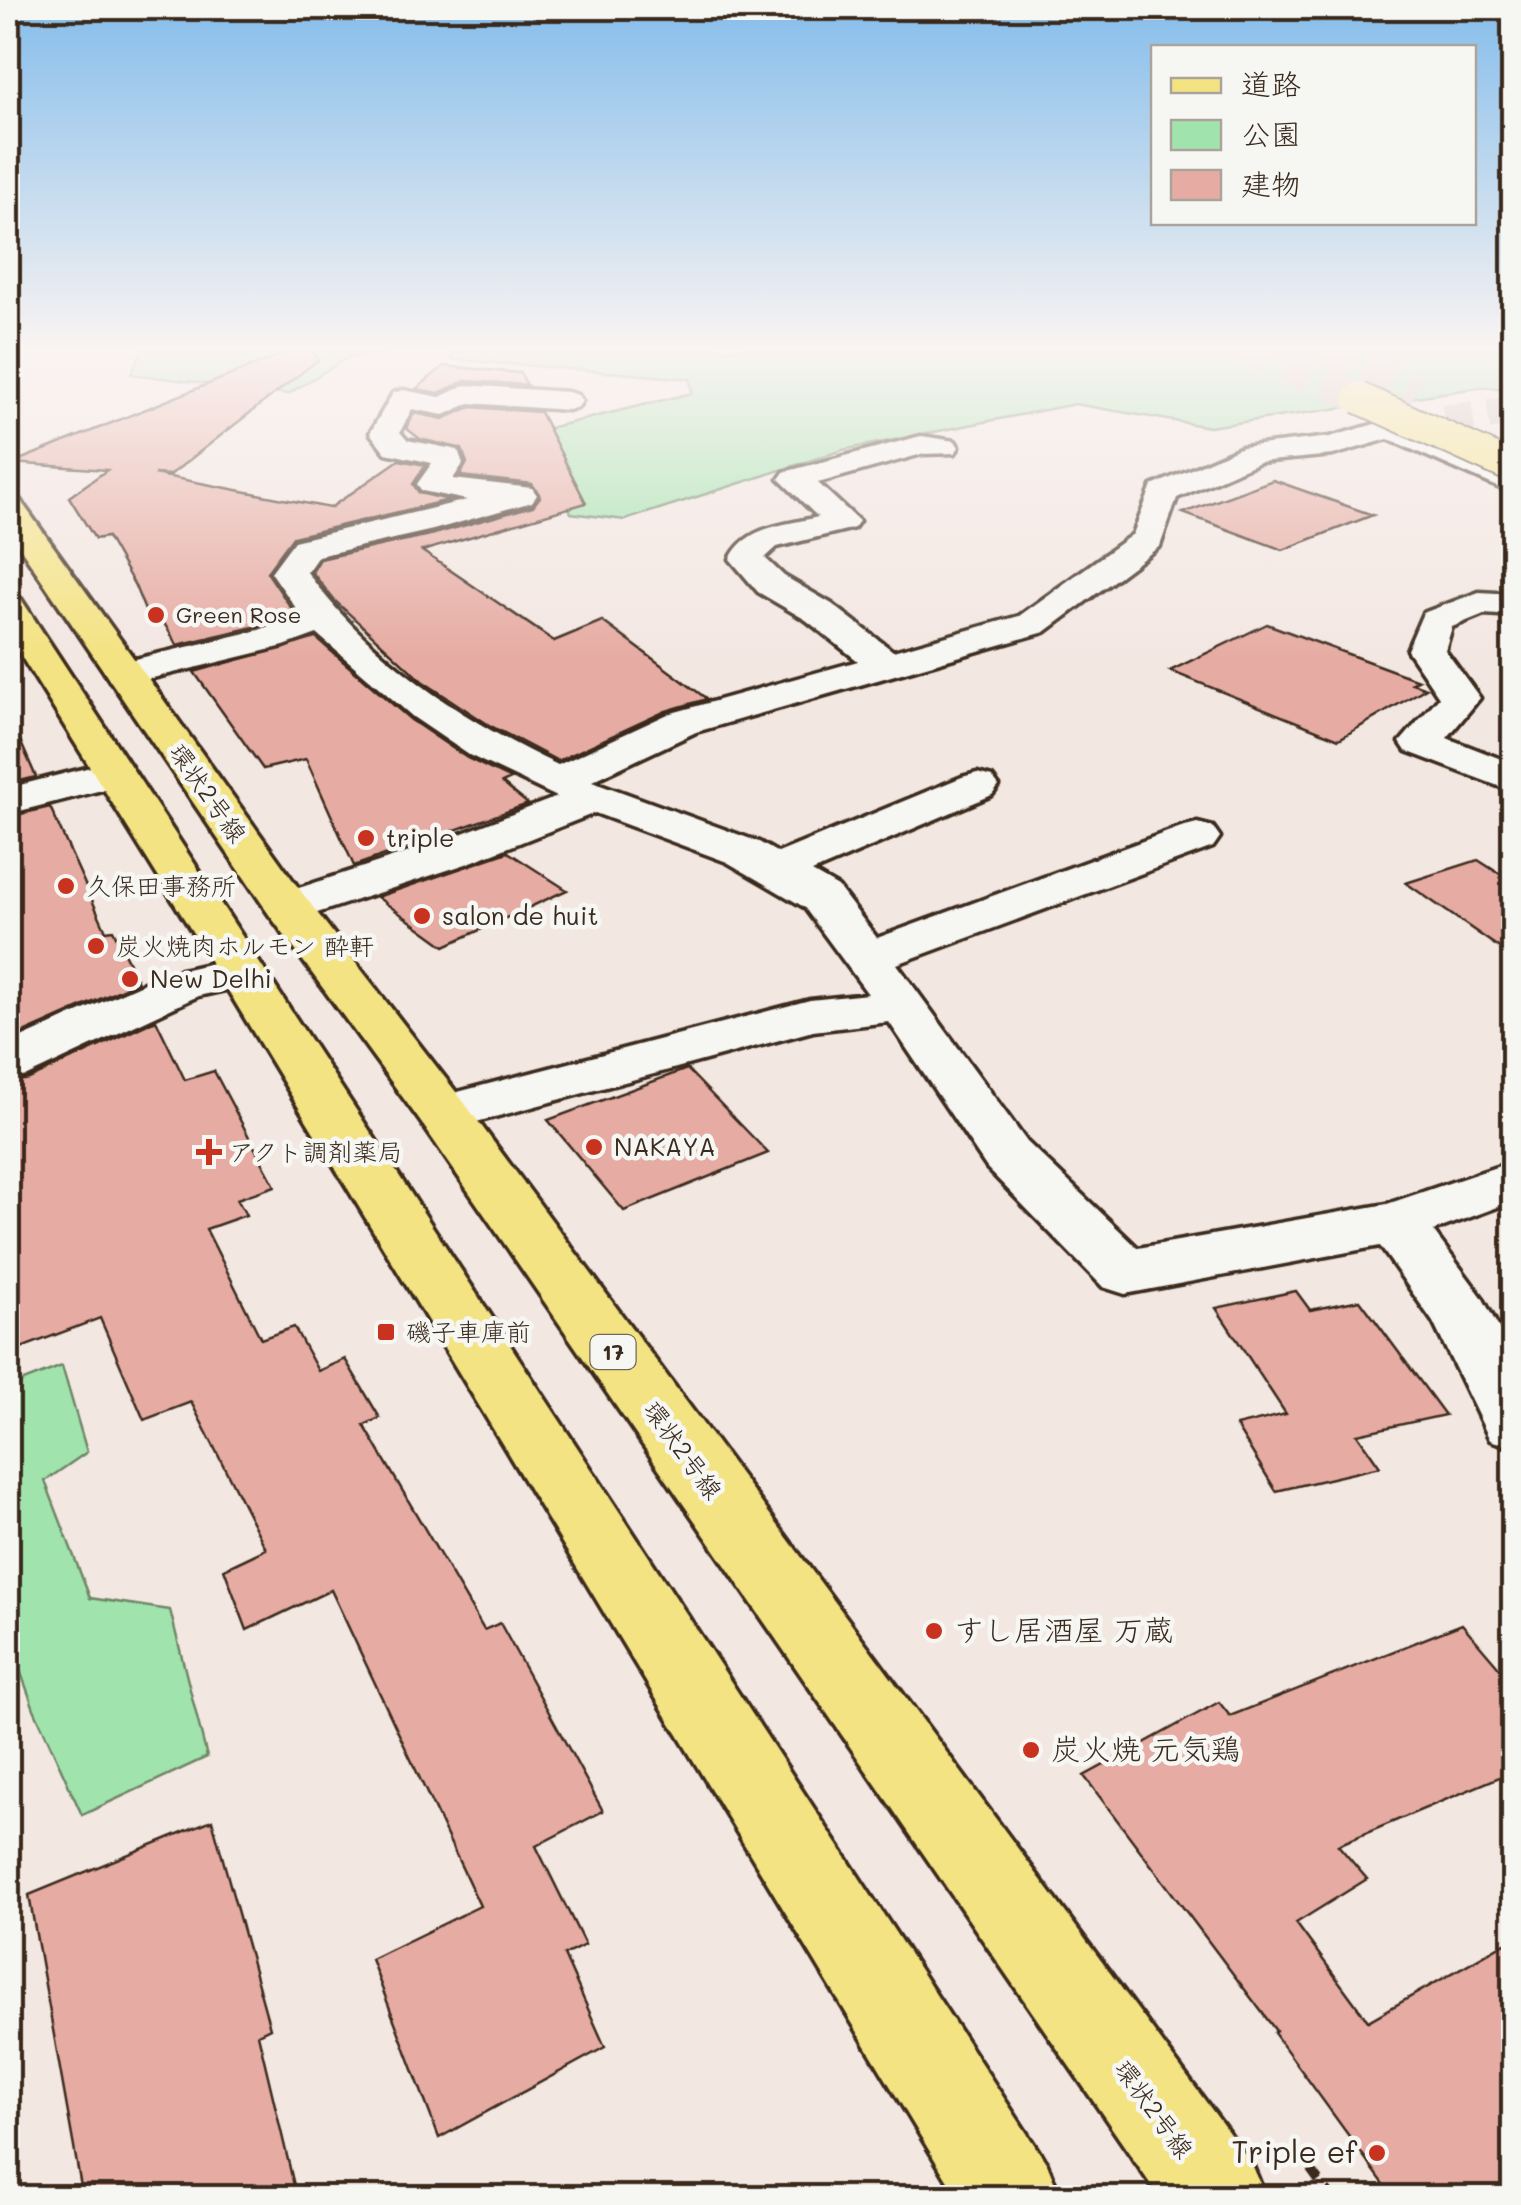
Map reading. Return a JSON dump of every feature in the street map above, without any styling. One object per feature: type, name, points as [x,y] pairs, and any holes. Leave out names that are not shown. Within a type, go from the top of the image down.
[{"type":"main road","points":[[1476,451],[1514,468]]},
{"type":"main road","name":"環状2号線","points":[[8,508],[288,906],[442,1113],[1218,2198]]},
{"type":"main road","points":[[8,607],[1013,2198]]},
{"type":"street","points":[[419,451],[447,456],[448,464],[433,484],[442,488],[521,495],[421,523],[306,548],[288,572],[322,619],[427,708],[484,746],[576,789],[743,852],[821,897],[904,1005],[1008,1156],[1125,1272],[1394,1223],[1514,1180]]},
{"type":"street","points":[[889,667],[819,612],[771,584],[748,560],[753,546],[765,540],[842,521],[794,479],[902,451]]},
{"type":"street","points":[[288,906],[450,854],[576,789],[682,723],[1032,624],[1148,539],[1163,493],[1253,454],[1284,451]]},
{"type":"street","points":[[1443,451],[1514,485]]},
{"type":"street","points":[[1514,605],[1478,603],[1436,621],[1426,650],[1460,698],[1421,742],[1514,779]]},
{"type":"street","points":[[124,673],[270,638],[322,619]]},
{"type":"street","points":[[8,802],[114,774]]},
{"type":"street","points":[[775,870],[976,786]]},
{"type":"street","points":[[867,958],[1197,837]]},
{"type":"street","points":[[8,1064],[182,985],[239,972]]},
{"type":"street","points":[[442,1113],[810,1016],[904,1005]]},
{"type":"street","points":[[1394,1223],[1460,1313],[1514,1422]]},
{"type":"green space","points":[[549,451],[840,451],[625,520],[571,513]]},
{"type":"green space","points":[[62,1366],[87,1452],[45,1481],[90,1598],[170,1610],[207,1757],[82,1815],[34,1709],[8,1637],[8,1387]]},
{"type":"building","points":[[42,451],[201,451],[170,475],[154,474],[330,508],[399,460],[426,465],[413,484],[419,493],[449,500],[293,537],[267,572],[294,612],[258,626],[177,645],[164,623],[151,625],[135,586],[107,537],[95,539],[69,497],[107,470],[12,463]]},
{"type":"building","points":[[463,451],[560,451],[586,503],[422,551],[554,641],[602,621],[707,699],[666,711],[558,761],[489,725],[422,681],[334,600],[312,572],[320,559],[434,534],[533,506],[540,497],[532,484],[460,476],[467,463]]},
{"type":"building","points":[[1273,480],[1373,515],[1283,550],[1183,513]]},
{"type":"building","points":[[1267,624],[1418,680],[1412,683],[1426,688],[1339,739],[1170,671]]},
{"type":"building","points":[[316,638],[411,720],[467,758],[511,779],[502,783],[528,804],[354,866],[306,759],[263,769],[194,672]]},
{"type":"building","points":[[8,713],[36,777],[8,784]]},
{"type":"building","points":[[50,807],[106,931],[113,930],[138,982],[8,1040],[8,817]]},
{"type":"building","points":[[508,852],[567,890],[445,946],[377,897]]},
{"type":"building","points":[[1478,860],[1514,883],[1514,958],[1406,883]]},
{"type":"building","points":[[156,1020],[185,1080],[214,1071],[275,1186],[237,1199],[246,1215],[206,1229],[261,1339],[294,1327],[318,1371],[345,1359],[380,1418],[364,1425],[484,1630],[500,1623],[603,1811],[536,1846],[585,1945],[564,1955],[605,2047],[439,2138],[371,1959],[480,1906],[331,1590],[247,1630],[224,1569],[266,1549],[191,1402],[144,1420],[100,1318],[8,1353],[8,1083],[29,1079]]},
{"type":"building","points":[[687,1069],[768,1153],[624,1211],[548,1120]]},
{"type":"building","points":[[1296,1291],[1310,1310],[1360,1300],[1445,1415],[1357,1434],[1380,1467],[1276,1491],[1236,1426],[1286,1414],[1216,1308]]},
{"type":"building","points":[[1462,1624],[1514,1685],[1514,1771],[1338,1845],[1367,1879],[1296,1923],[1368,2021],[1514,1938],[1514,2198],[1394,2198],[1276,2031],[1084,1776],[1219,1702],[1230,1716]]},
{"type":"building","points":[[212,1820],[270,2028],[258,2034],[297,2198],[83,2198],[29,1895]]},
{"type":"place","name":"Green Rose","points":[[156,615]]},
{"type":"place","name":"triple","points":[[366,838]]},
{"type":"place","name":"久保田事務所","points":[[66,886]]},
{"type":"place","name":"salon de huit","points":[[422,916]]},
{"type":"place","name":"炭火焼肉ホルモン 酔軒","points":[[96,946]]},
{"type":"place","name":"New Delhi","points":[[130,979]]},
{"type":"place","name":"NAKAYA","points":[[594,1147]]},
{"type":"place","name":"アクト調剤薬局","points":[[209,1152]]},
{"type":"place","name":"磯子車庫前","points":[[386,1332]]},
{"type":"place","name":"すし居酒屋 万蔵","points":[[934,1631]]},
{"type":"place","name":"炭火焼 元気鶏","points":[[1031,1750]]},
{"type":"place","name":"Triple ef","points":[[1377,2153]]}]
